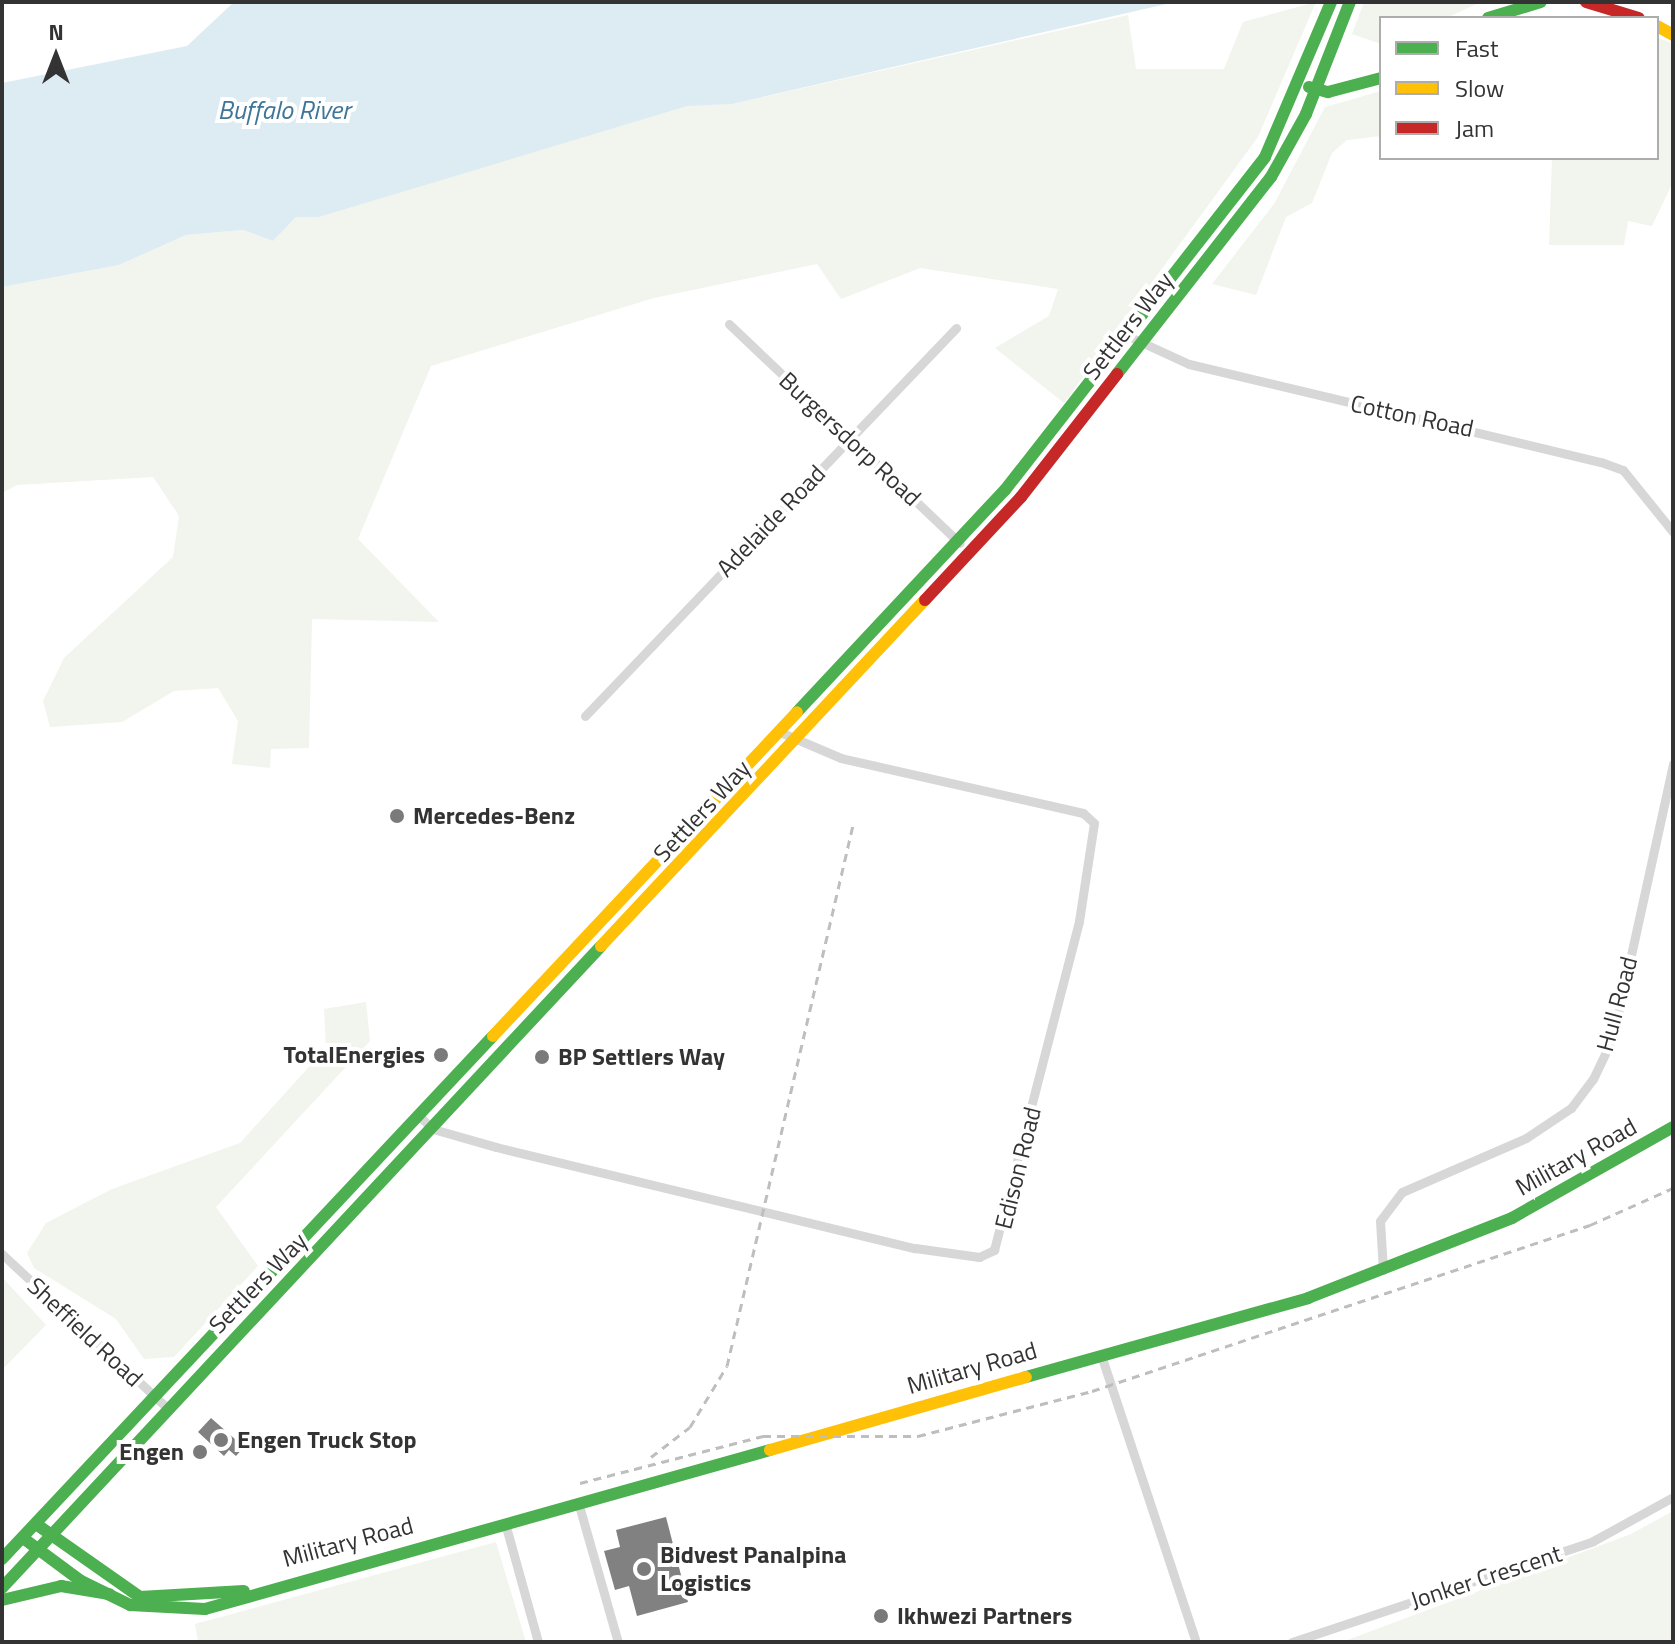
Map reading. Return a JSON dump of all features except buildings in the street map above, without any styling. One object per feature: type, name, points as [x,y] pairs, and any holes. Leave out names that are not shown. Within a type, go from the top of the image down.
[{"type":"main road","name":"Settlers Way","points":[[2,1559],[960,542],[1241,192],[1302,84],[1331,2]]},
{"type":"main road","name":"Settlers Way","points":[[2,1588],[971,553],[1142,346],[1258,198],[1316,90],[1350,2]]},
{"type":"main road","points":[[1495,16],[1541,2]]},
{"type":"main road","points":[[1586,2],[1632,16]]},
{"type":"main road","points":[[1302,84],[1316,90],[1379,78]]},
{"type":"main road","name":"Military Road","points":[[23,1538],[109,1594],[153,1611],[184,1611],[1101,1355],[1383,1270],[1512,1218],[1673,1127]]},
{"type":"main road","name":"Military Road","points":[[36,1524],[140,1597],[259,1591]]},
{"type":"main road","points":[[2,1600],[61,1586],[109,1594]]},
{"type":"street","name":"Burgersdorp Road","points":[[729,324],[971,553]]},
{"type":"street","name":"Adelaide Road","points":[[585,716],[956,328]]},
{"type":"street","name":"Cotton Road","points":[[1128,336],[1142,346],[1189,364],[1601,462],[1623,470],[1673,532]]},
{"type":"street","name":"Edison Road","points":[[419,1116],[433,1129],[915,1248],[979,1257],[994,1250],[1079,921],[1094,823],[1083,813],[796,742],[780,732]]},
{"type":"street","name":"Hull Road","points":[[1383,1270],[1380,1221],[1402,1192],[1526,1138],[1571,1108],[1593,1079],[1613,1037],[1673,763]]},
{"type":"street","name":"Sheffield Road","points":[[2,1254],[168,1409]]},
{"type":"street","points":[[1101,1355],[1196,1642]]},
{"type":"street","name":"Jonker Crescent","points":[[1292,1642],[1585,1545],[1673,1497]]},
{"type":"street","points":[[578,1502],[618,1642]]},
{"type":"street","points":[[505,1523],[538,1642]]},
{"type":"shaded area","points":[[1316,2],[1258,137],[1064,403],[995,348],[1049,316],[1058,289],[920,268],[841,299],[817,264],[654,298],[431,366],[358,539],[439,622],[312,619],[309,748],[271,749],[270,768],[232,764],[238,721],[218,688],[174,691],[122,722],[50,727],[43,701],[64,658],[173,557],[179,516],[153,477],[17,485],[2,493],[2,287],[119,265],[186,235],[243,230],[273,241],[296,217],[319,217],[687,105],[732,104],[1128,15],[1136,69],[1224,69],[1243,22]]},
{"type":"shaded area","points":[[1364,2],[1481,2],[1450,16],[1379,16],[1379,43],[1352,34]]},
{"type":"shaded area","points":[[1659,38],[1673,44],[1673,182],[1652,226],[1628,221],[1624,245],[1549,245],[1552,160],[1659,160]]},
{"type":"shaded area","points":[[1379,92],[1379,136],[1347,140],[1332,153],[1312,203],[1286,217],[1256,295],[1212,284],[1274,204],[1325,107]]},
{"type":"shaded area","points":[[366,1002],[370,1041],[216,1207],[258,1266],[174,1357],[144,1359],[116,1319],[34,1268],[27,1253],[46,1223],[112,1189],[240,1143],[326,1048],[324,1009]]},
{"type":"shaded area","points":[[2,1277],[46,1325],[2,1370]]},
{"type":"shaded area","points":[[1673,1511],[1673,1642],[1342,1642],[1631,1534]]},
{"type":"shaded area","points":[[496,1542],[526,1642],[198,1642],[195,1624]]},
{"type":"water","name":"Buffalo River","points":[[234,2],[1175,2],[732,104],[687,106],[319,217],[296,217],[273,241],[243,230],[186,235],[119,265],[2,287],[2,83],[187,46]]},
{"type":"railway","points":[[651,1457],[690,1427],[727,1366],[853,825]]},
{"type":"railway","points":[[580,1483],[763,1436],[918,1436],[1092,1391],[1590,1225],[1673,1188]]},
{"type":"traffic: fast","points":[[797,712],[1005,490],[1265,157],[1331,2]]},
{"type":"traffic: fast","points":[[1117,374],[1271,177],[1306,114],[1350,2]]},
{"type":"traffic: fast","points":[[1495,16],[1541,2]]},
{"type":"traffic: fast","points":[[1309,87],[1328,92],[1379,79]]},
{"type":"traffic: fast","points":[[2,1588],[601,946]]},
{"type":"traffic: fast","points":[[2,1559],[493,1036]]},
{"type":"traffic: fast","points":[[1026,1377],[1308,1298],[1512,1218],[1673,1127]]},
{"type":"traffic: fast","points":[[23,1538],[81,1581],[130,1605],[205,1609],[770,1450]]},
{"type":"traffic: fast","points":[[36,1524],[140,1597],[244,1591]]},
{"type":"traffic: fast","points":[[2,1600],[61,1586],[109,1594]]},
{"type":"traffic: slow","points":[[1659,27],[1673,35]]},
{"type":"traffic: slow","points":[[601,946],[925,600]]},
{"type":"traffic: slow","points":[[493,1036],[797,712]]},
{"type":"traffic: slow","points":[[770,1450],[1026,1377]]},
{"type":"traffic: jam","points":[[1586,2],[1632,16]]},
{"type":"traffic: jam","points":[[925,600],[1021,497],[1117,374]]},
{"type":"place","name":"Mercedes-Benz","points":[[397,816]]},
{"type":"place","name":"TotalEnergies","points":[[441,1055]]},
{"type":"place","name":"BP Settlers Way","points":[[542,1057]]},
{"type":"place","name":"Engen Truck Stop","points":[[221,1440]]},
{"type":"place","name":"Engen","points":[[200,1452]]},
{"type":"place","name":"Bidvest Panalpina Logistics","points":[[644,1569]]},
{"type":"place","name":"Ikhwezi Partners","points":[[881,1616]]}]
